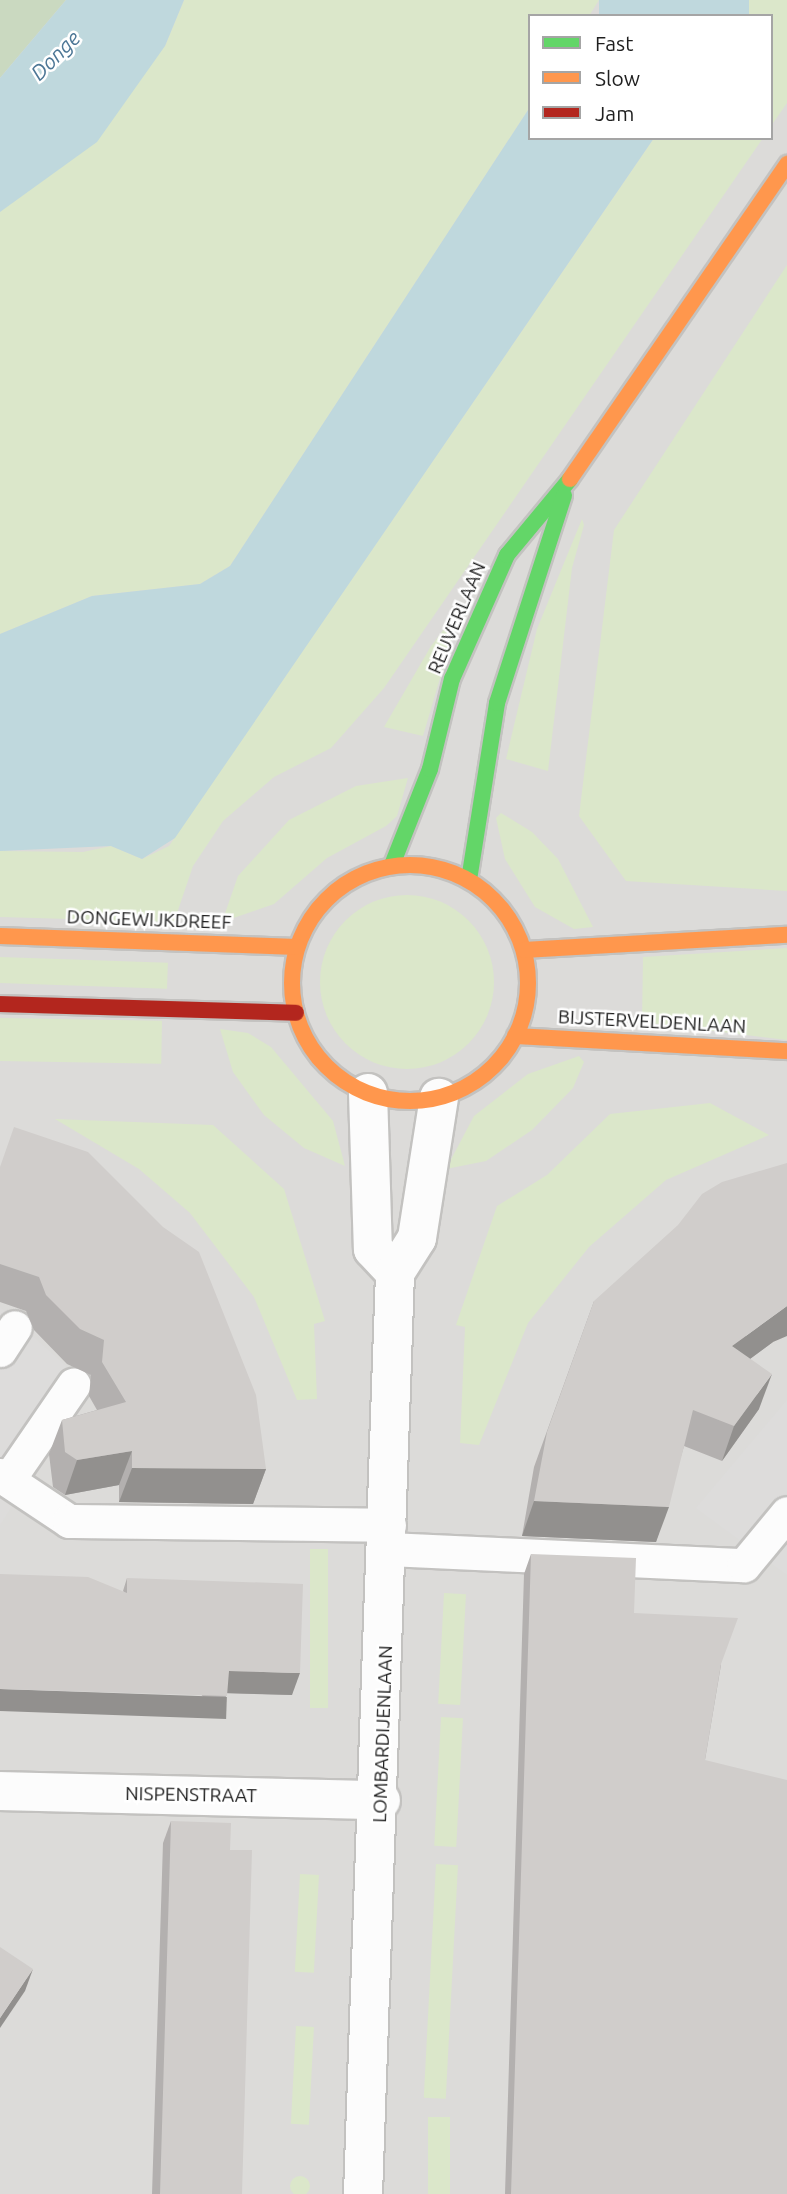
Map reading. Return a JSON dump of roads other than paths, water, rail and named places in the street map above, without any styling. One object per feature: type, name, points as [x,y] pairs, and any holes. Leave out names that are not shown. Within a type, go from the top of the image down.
[{"type":"street","name":"REUVERLAAN","points":[[392,865],[430,769],[452,679],[507,555],[567,484],[787,164]]},
{"type":"street","name":"REUVERLAAN","points":[[469,880],[497,703],[567,484]]},
{"type":"street","points":[[392,865],[432,866],[469,880],[512,922],[524,950],[526,1008],[515,1036],[470,1085],[439,1098],[391,1100],[368,1093],[322,1062],[296,1013],[297,947],[333,893],[392,865]]},
{"type":"street","points":[[524,950],[787,935]]},
{"type":"street","name":"DONGEWIJKDREEF","points":[[0,936],[297,947]]},
{"type":"street","points":[[0,1004],[296,1013]]},
{"type":"street","name":"BIJSTERVELDENLAAN","points":[[515,1036],[787,1051]]},
{"type":"street","points":[[368,1093],[373,1250],[395,1273]]},
{"type":"street","name":"LOMBARDIJENLAAN","points":[[363,2194],[381,1800],[395,1273],[416,1238],[439,1098]]},
{"type":"street","name":"NISPENSTRAAT","points":[[0,1791],[381,1800]]},
{"type":"lane","points":[[74,1384],[4,1477],[69,1521],[388,1537],[744,1565],[787,1513]]},
{"type":"water","name":"Donge","points":[[66,0],[184,0],[165,46],[97,142],[0,212],[0,78]]},
{"type":"water","points":[[599,0],[749,0],[749,14],[599,14]]},
{"type":"water","points":[[528,110],[528,140],[653,140],[175,838],[142,859],[111,846],[0,851],[0,634],[92,596],[200,584],[230,566]]}]
